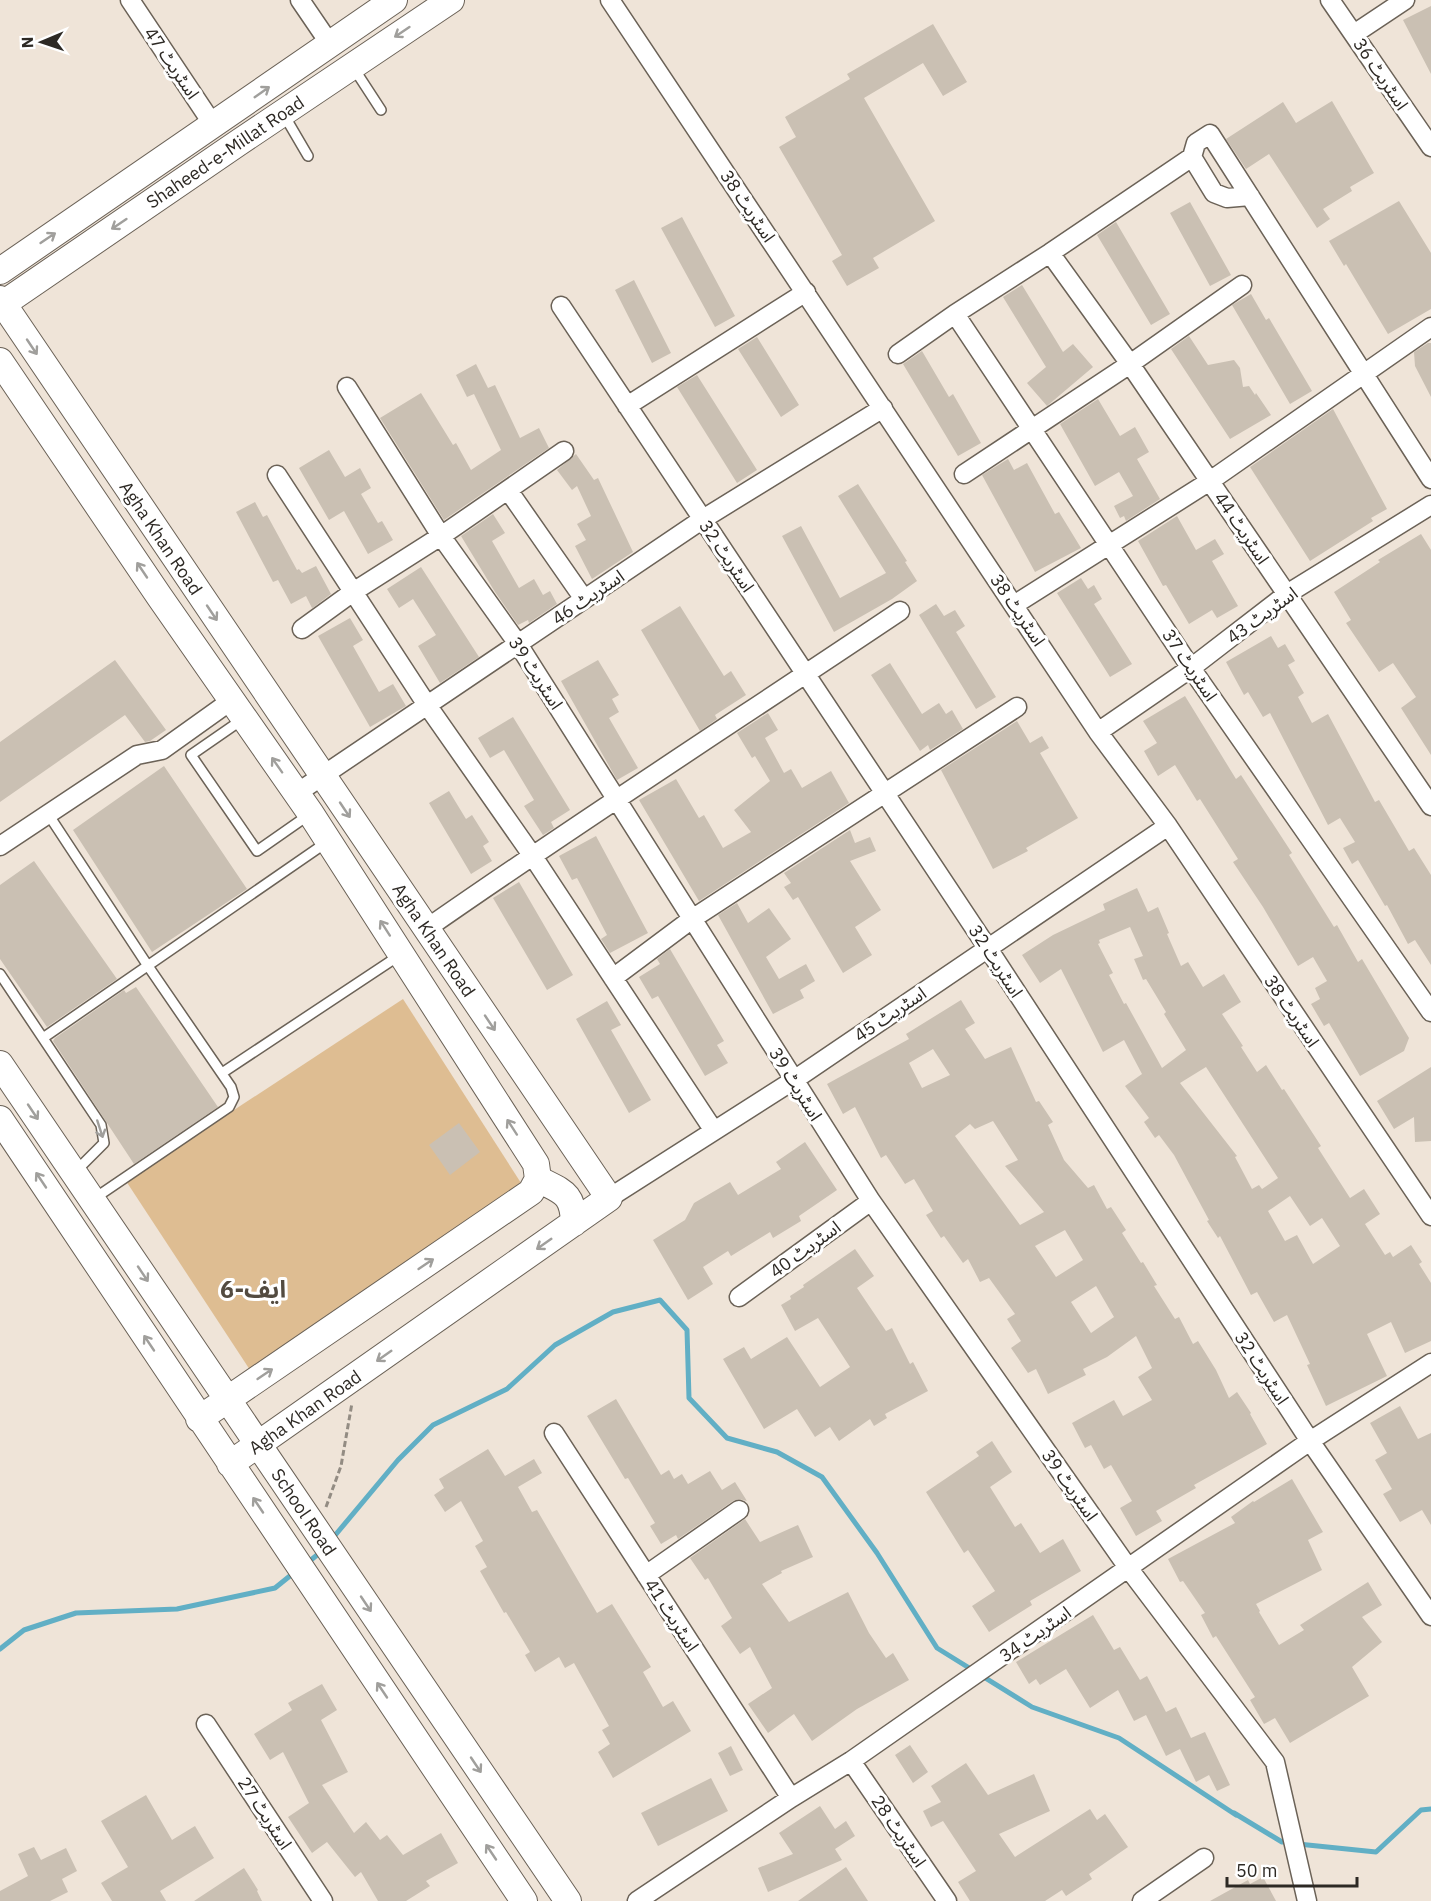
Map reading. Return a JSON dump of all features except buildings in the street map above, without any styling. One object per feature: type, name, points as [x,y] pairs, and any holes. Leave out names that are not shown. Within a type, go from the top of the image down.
[{"type":"street","name":"اسٹریٹ 47","points":[[130,0],[219,122]]},
{"type":"street","points":[[300,0],[330,44]]},
{"type":"street","name":"Shaheed-e-Millat Road","points":[[0,271],[394,0]]},
{"type":"street","name":"Shaheed-e-Millat Road","points":[[1,303],[451,0]]},
{"type":"street","name":"اسٹریٹ 38","points":[[610,0],[1098,732],[1168,826],[1431,1216]]},
{"type":"street","name":"اسٹریٹ 36","points":[[1330,0],[1431,147]]},
{"type":"street","points":[[1354,34],[1405,0]]},
{"type":"street","points":[[219,122],[242,140]]},
{"type":"street","points":[[898,354],[1192,157],[1196,143],[1210,134],[1431,479]]},
{"type":"street","points":[[1192,157],[1214,193],[1227,198],[1250,196]]},
{"type":"street","name":"اسٹریٹ 44","points":[[1050,253],[1130,364],[1431,806]]},
{"type":"street","points":[[964,474],[1130,364],[1242,285]]},
{"type":"street","points":[[627,406],[806,292]]},
{"type":"street","name":"Agha Khan Road","points":[[1,303],[609,1198],[230,1464]]},
{"type":"street","name":"اسٹریٹ 32","points":[[561,306],[987,947],[1310,1441],[1431,1616]]},
{"type":"street","name":"اسٹریٹ 37","points":[[955,314],[1191,668],[1431,1012]]},
{"type":"street","points":[[1014,604],[1210,481],[1431,327]]},
{"type":"street","name":"Agha Khan Road","points":[[0,361],[329,841],[537,1171]]},
{"type":"street","name":"اسٹریٹ 39","points":[[347,387],[441,536],[518,644],[871,1201],[1129,1569],[1275,1762],[1307,1901]]},
{"type":"street","name":"اسٹریٹ 46","points":[[297,793],[703,519],[883,408]]},
{"type":"street","points":[[302,629],[353,592],[441,536],[564,452]]},
{"type":"street","points":[[277,475],[427,705],[532,855],[714,1131]]},
{"type":"street","points":[[508,490],[584,599]]},
{"type":"street","name":"اسٹریٹ 43","points":[[1098,732],[1191,668],[1287,594],[1431,505]]},
{"type":"street","points":[[426,929],[532,855],[617,801],[900,611]]},
{"type":"street","points":[[613,978],[692,919],[1017,707]]},
{"type":"street","points":[[0,846],[137,755],[162,750],[238,709]]},
{"type":"street","name":"اسٹریٹ 45","points":[[609,1198],[794,1080],[1168,826]]},
{"type":"street","points":[[417,978],[447,959]]},
{"type":"street","name":"School Road","points":[[0,1064],[568,1901]]},
{"type":"street","name":"School Road","points":[[0,1119],[524,1901]]},
{"type":"street","points":[[200,1419],[531,1192],[537,1171],[572,1143]]},
{"type":"street","points":[[537,1171],[564,1193],[573,1206],[574,1223]]},
{"type":"street","name":"اسٹریٹ 40","points":[[739,1297],[871,1201]]},
{"type":"street","name":"اسٹریٹ 34","points":[[637,1901],[791,1798],[851,1761],[1310,1441],[1431,1363]]},
{"type":"street","name":"اسٹریٹ 41","points":[[554,1433],[791,1798]]},
{"type":"street","points":[[646,1575],[739,1510]]},
{"type":"street","name":"اسٹریٹ 27","points":[[206,1724],[323,1901]]},
{"type":"street","name":"اسٹریٹ 28","points":[[851,1761],[947,1901]]},
{"type":"street","points":[[1142,1901],[1204,1858]]},
{"type":"lane","points":[[352,65],[381,110]]},
{"type":"lane","points":[[282,113],[309,156]]},
{"type":"lane","points":[[238,709],[191,755],[257,851],[311,814]]},
{"type":"lane","points":[[48,814],[222,1073],[234,1097],[229,1107],[93,1199]]},
{"type":"lane","points":[[43,1038],[329,841]]},
{"type":"lane","points":[[222,1073],[401,954]]},
{"type":"lane","points":[[0,974],[101,1125],[104,1143],[75,1173]]},
{"type":"path","points":[[323,1540],[341,1466],[357,1375]]},
{"type":"shaded area","points":[[403,999],[521,1183],[250,1370],[126,1181]]},
{"type":"waterway","points":[[332,1539],[398,1460],[433,1425],[507,1389],[555,1345],[613,1312],[660,1300],[687,1330],[689,1398],[727,1438],[777,1452],[822,1477],[877,1553],[937,1648],[1032,1707],[1119,1738],[1236,1815]]},
{"type":"waterway","points":[[306,1564],[322,1551]]},
{"type":"waterway","points":[[0,1649],[24,1630],[76,1613],[177,1609],[275,1588],[296,1571]]},
{"type":"waterway","points":[[1298,1844],[1376,1852],[1421,1810],[1431,1809]]},
{"type":"waterway","points":[[1234,1813],[1282,1842],[1289,1842]]},
{"type":"district","name":"ایف-6","points":[[253,1289]]}]
